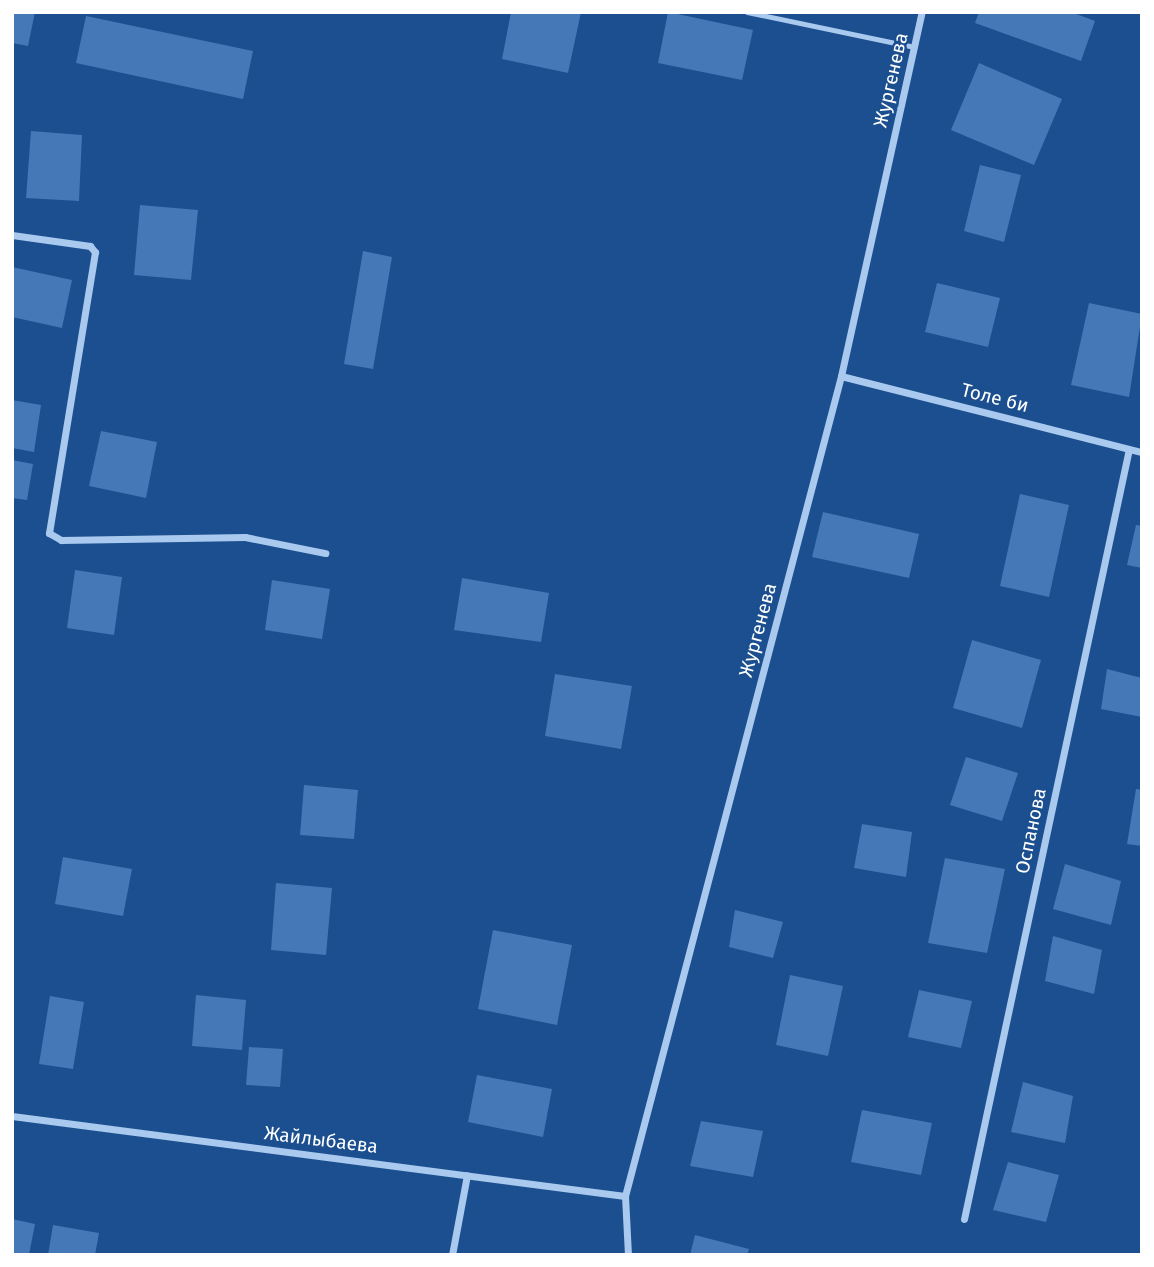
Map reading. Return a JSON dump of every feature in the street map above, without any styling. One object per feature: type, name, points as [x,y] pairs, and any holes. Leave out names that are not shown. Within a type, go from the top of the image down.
[{"type":"street","name":"Жургенева","points":[[628,1255],[625,1196],[841,376],[922,12]]},
{"type":"street","points":[[12,235],[90,246],[95,252],[49,533],[61,540],[245,537],[326,553]]},
{"type":"street","name":"Толе би","points":[[841,376],[1142,452]]},
{"type":"street","name":"Оспанова","points":[[964,1219],[1129,449]]},
{"type":"street","name":"Жайлыбаева","points":[[12,1116],[625,1196]]},
{"type":"street","points":[[452,1255],[467,1175]]},
{"type":"lane","points":[[747,12],[914,47]]},
{"type":"building","points":[[12,12],[35,12],[28,46],[12,43]]},
{"type":"building","points":[[511,12],[581,12],[568,73],[502,59]]},
{"type":"building","points":[[668,12],[753,30],[742,80],[658,63]]},
{"type":"building","points":[[979,12],[1071,12],[1095,21],[1081,61],[975,23]]},
{"type":"building","points":[[86,16],[253,51],[243,99],[76,63]]},
{"type":"building","points":[[979,63],[1062,99],[1034,165],[951,130]]},
{"type":"building","points":[[31,131],[82,135],[79,201],[26,198]]},
{"type":"building","points":[[980,165],[1021,175],[1004,242],[964,231]]},
{"type":"building","points":[[140,205],[198,210],[191,280],[134,275]]},
{"type":"building","points":[[363,251],[392,257],[373,369],[344,364]]},
{"type":"building","points":[[12,267],[72,280],[62,328],[12,317]]},
{"type":"building","points":[[937,283],[1000,298],[988,347],[925,332]]},
{"type":"building","points":[[1089,303],[1142,314],[1129,397],[1071,385]]},
{"type":"building","points":[[12,400],[41,405],[34,452],[12,448]]},
{"type":"building","points":[[101,431],[157,442],[146,498],[89,486]]},
{"type":"building","points":[[12,460],[33,464],[27,500],[12,498]]},
{"type":"building","points":[[1020,494],[1069,505],[1049,597],[1000,586]]},
{"type":"building","points":[[823,512],[919,534],[909,578],[812,557]]},
{"type":"building","points":[[1136,525],[1142,526],[1142,568],[1127,565]]},
{"type":"building","points":[[75,570],[122,577],[114,635],[67,628]]},
{"type":"building","points":[[462,578],[549,593],[541,642],[454,630]]},
{"type":"building","points":[[272,580],[330,589],[322,639],[265,630]]},
{"type":"building","points":[[972,640],[1041,660],[1022,728],[953,708]]},
{"type":"building","points":[[1107,669],[1142,678],[1142,717],[1101,709]]},
{"type":"building","points":[[555,674],[632,686],[621,749],[545,736]]},
{"type":"building","points":[[966,757],[1018,773],[1002,821],[950,805]]},
{"type":"building","points":[[304,785],[358,790],[354,839],[300,835]]},
{"type":"building","points":[[1136,789],[1142,790],[1142,846],[1127,844]]},
{"type":"building","points":[[862,824],[912,832],[906,877],[854,868]]},
{"type":"building","points":[[63,857],[132,869],[123,916],[55,904]]},
{"type":"building","points":[[945,858],[1005,869],[987,953],[928,943]]},
{"type":"building","points":[[1065,864],[1121,881],[1111,925],[1053,909]]},
{"type":"building","points":[[276,883],[332,888],[326,955],[271,950]]},
{"type":"building","points":[[735,910],[783,922],[773,958],[729,947]]},
{"type":"building","points":[[493,930],[572,945],[557,1025],[478,1009]]},
{"type":"building","points":[[1053,936],[1102,950],[1094,994],[1045,981]]},
{"type":"building","points":[[790,975],[843,986],[828,1056],[776,1045]]},
{"type":"building","points":[[919,990],[972,1001],[961,1048],[908,1037]]},
{"type":"building","points":[[196,995],[246,1000],[242,1050],[192,1046]]},
{"type":"building","points":[[50,996],[84,1002],[73,1069],[39,1064]]},
{"type":"building","points":[[249,1047],[283,1049],[280,1087],[246,1085]]},
{"type":"building","points":[[477,1075],[552,1089],[543,1137],[468,1122]]},
{"type":"building","points":[[1023,1082],[1073,1096],[1065,1143],[1011,1132]]},
{"type":"building","points":[[862,1110],[932,1123],[921,1175],[851,1162]]},
{"type":"building","points":[[701,1121],[763,1131],[753,1177],[690,1166]]},
{"type":"building","points":[[1008,1162],[1059,1175],[1046,1222],[993,1210]]},
{"type":"building","points":[[12,1219],[35,1224],[29,1255],[12,1255]]},
{"type":"building","points":[[53,1225],[99,1233],[95,1255],[48,1255]]},
{"type":"building","points":[[695,1235],[749,1249],[747,1255],[690,1255]]}]
